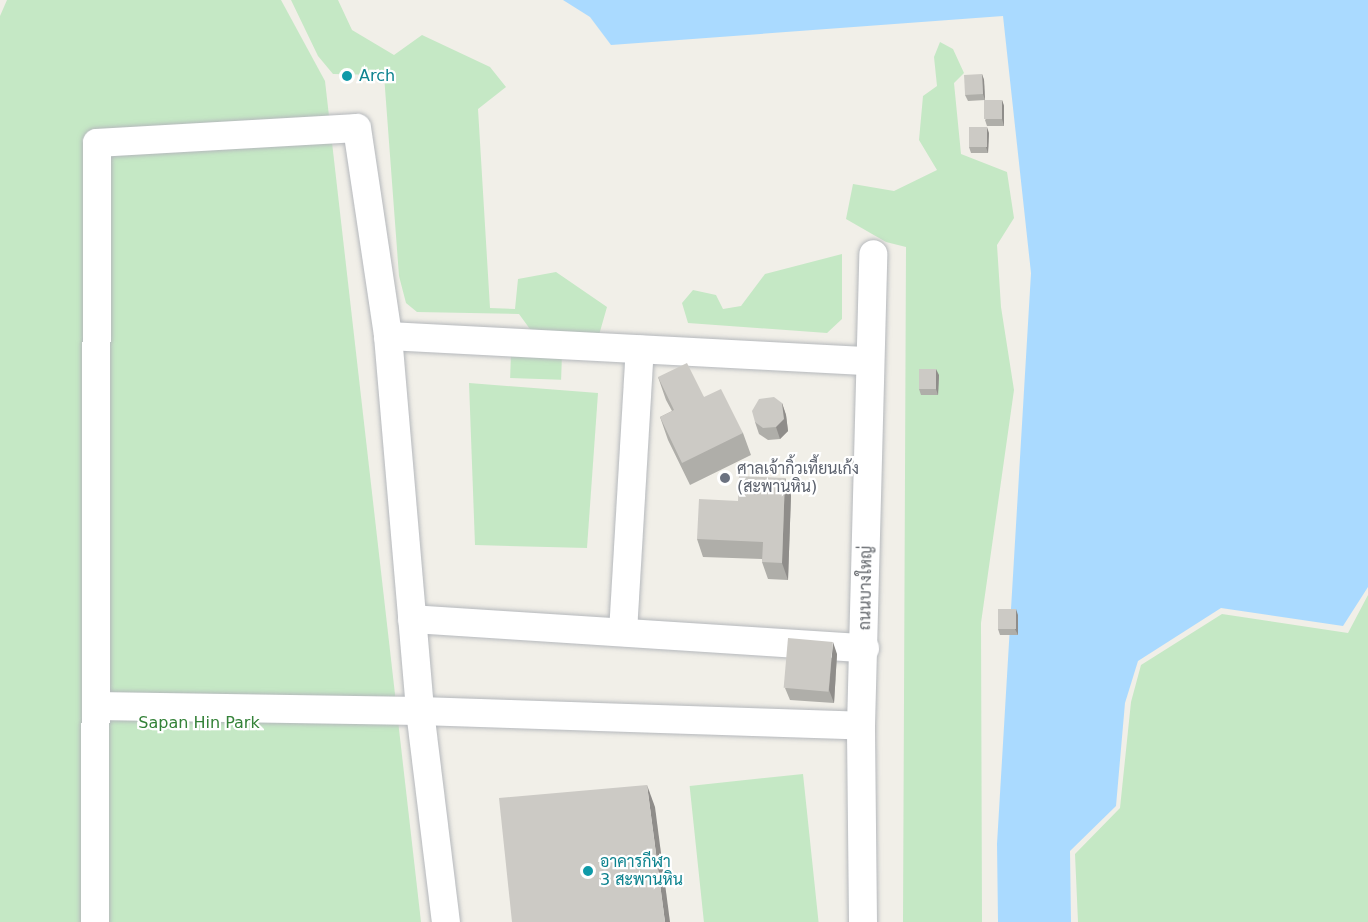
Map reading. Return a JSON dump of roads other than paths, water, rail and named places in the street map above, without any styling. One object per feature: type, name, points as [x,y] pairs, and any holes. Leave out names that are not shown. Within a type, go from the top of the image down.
[{"type":"street","points":[[95,922],[97,143],[357,128],[388,336],[420,711],[446,922]]},
{"type":"street","name":"ถนนบางใหญ่","points":[[863,922],[861,726],[865,648],[869,361],[873,254]]},
{"type":"street","points":[[388,336],[869,361]]},
{"type":"street","points":[[623,632],[640,350]]},
{"type":"street","points":[[412,619],[865,648]]},
{"type":"street","points":[[96,706],[420,711],[861,726]]},
{"type":"water","points":[[563,0],[1368,0],[1368,587],[1343,626],[1221,608],[1138,661],[1125,703],[1116,806],[1070,851],[1071,922],[998,922],[997,844],[1031,273],[1003,16],[611,45],[590,17]]},
{"type":"place","name":"Arch","points":[[347,76]]},
{"type":"place","name":"ศาลเจ้ากิ้วเที้ยนเก้ง (สะพานหิน)","points":[[725,478]]},
{"type":"place","name":"อาคารกีฬา 3 สะพานหิน","points":[[588,871]]},
{"type":"park label","name":"Sapan Hin Park","points":[[199,723]]}]
